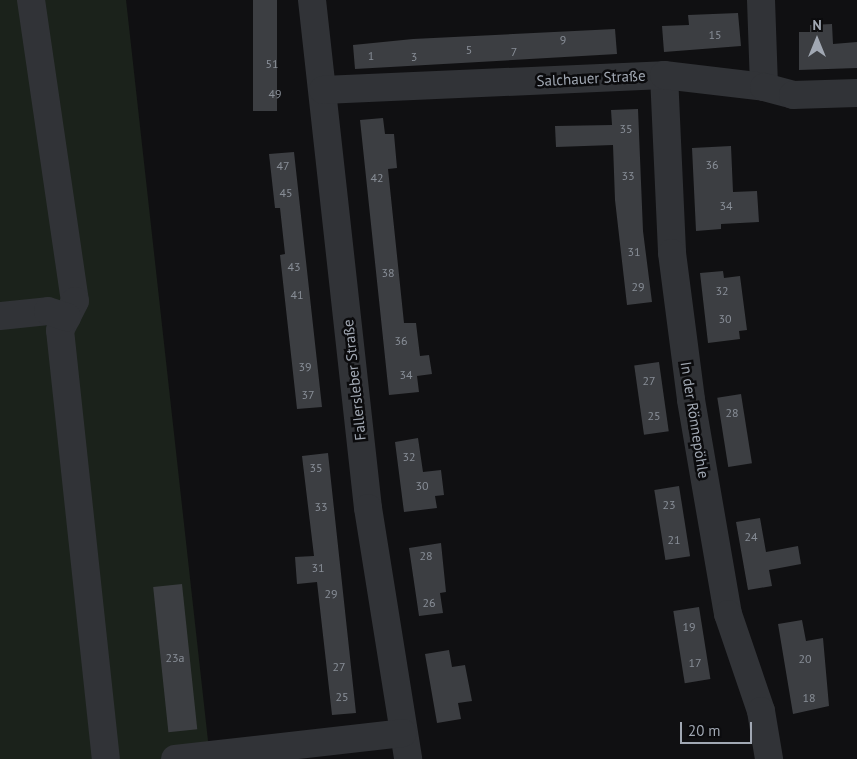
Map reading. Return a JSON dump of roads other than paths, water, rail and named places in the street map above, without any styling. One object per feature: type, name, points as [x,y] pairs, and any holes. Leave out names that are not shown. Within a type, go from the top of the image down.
[{"type":"street","points":[[31,0],[75,301],[60,330],[106,759]]},
{"type":"street","name":"Fallersleber Straße","points":[[312,0],[368,508],[406,746]]},
{"type":"street","points":[[761,0],[764,87]]},
{"type":"street","name":"Salchauer Straße","points":[[323,90],[664,75],[764,87],[793,95],[857,93]]},
{"type":"street","name":"In der Rönnepöhle","points":[[664,75],[672,253],[691,400],[728,614],[761,711],[769,759]]},
{"type":"street","points":[[0,316],[48,311],[67,317]]},
{"type":"street","points":[[175,759],[406,746]]}]
